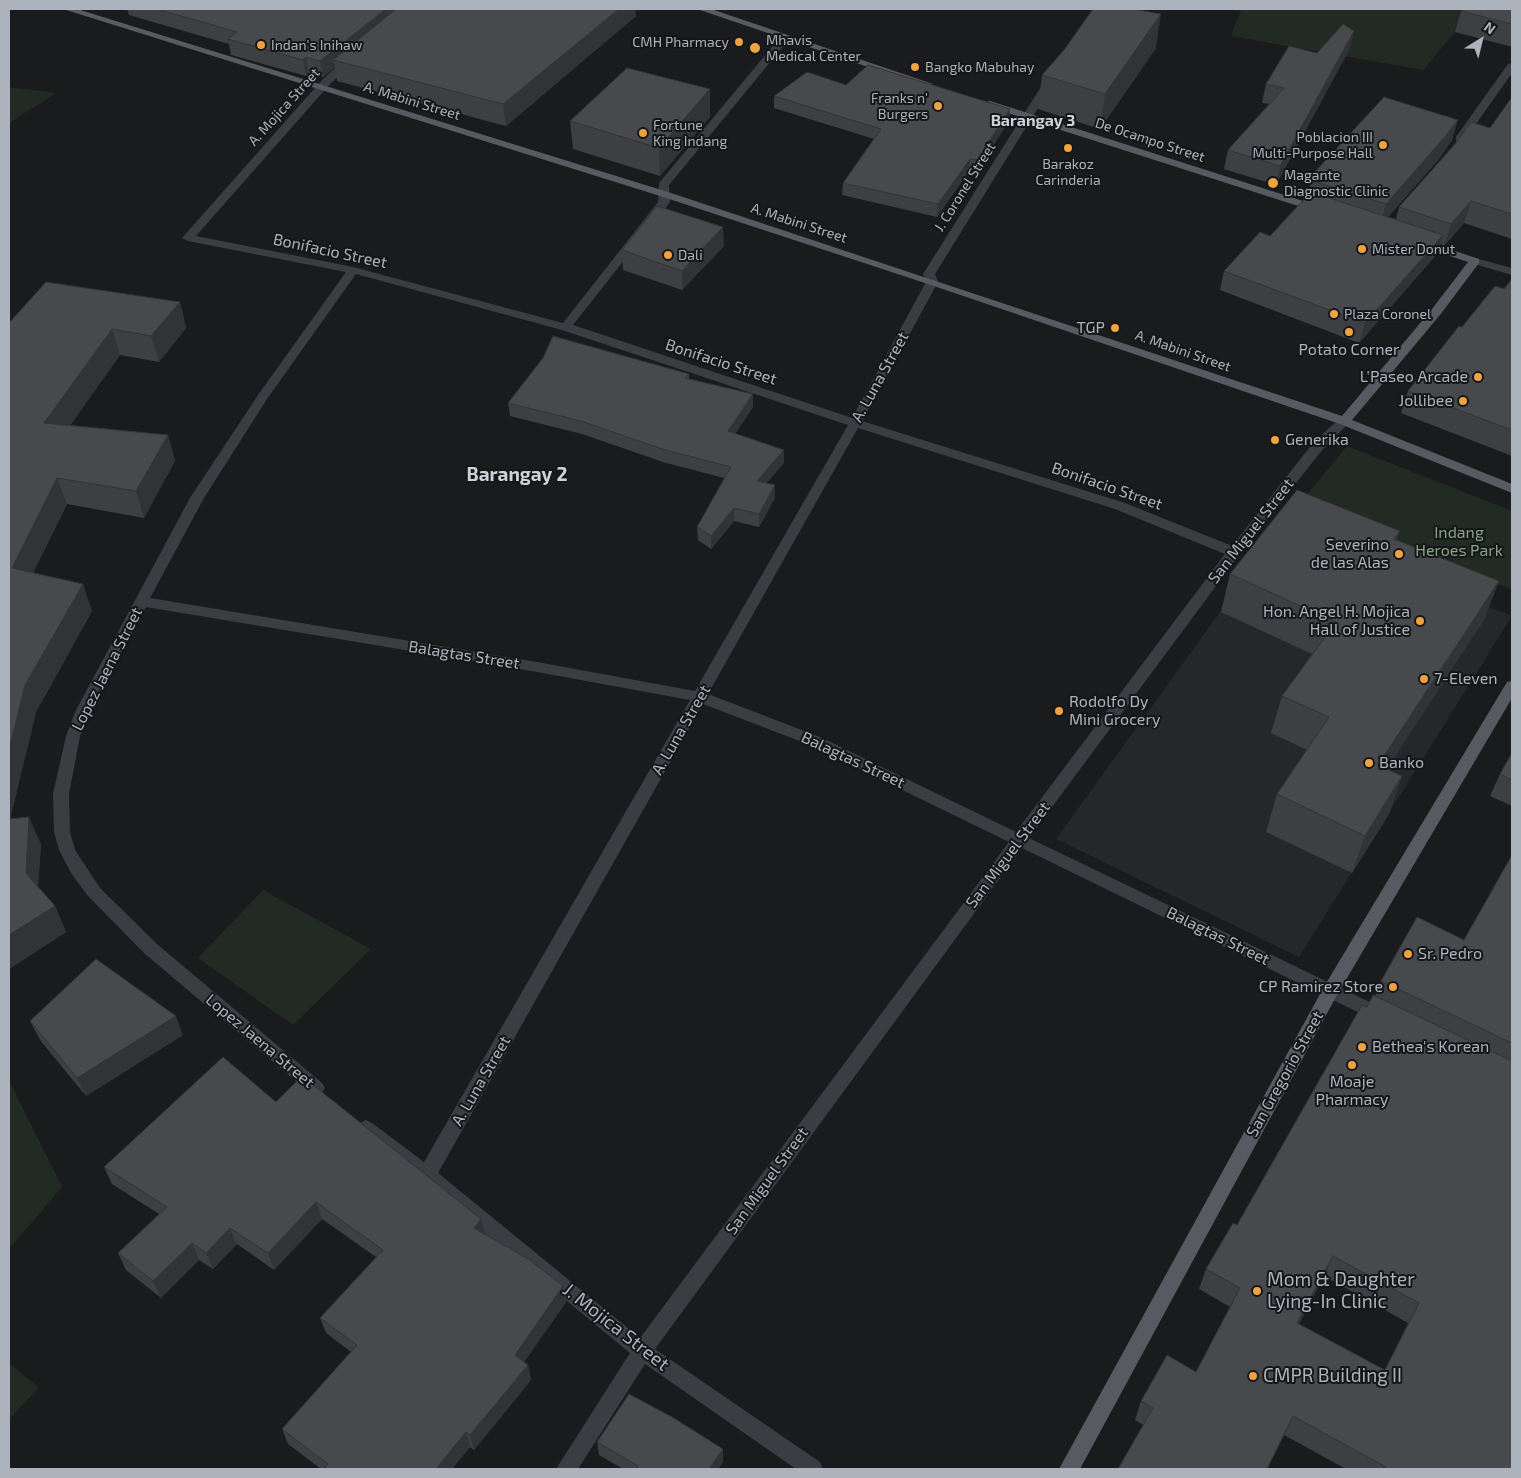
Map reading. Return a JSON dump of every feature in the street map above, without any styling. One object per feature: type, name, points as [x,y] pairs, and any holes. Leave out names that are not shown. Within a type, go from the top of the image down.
[{"type":"main road","name":"A. Mabini Street","points":[[68,9],[664,194],[932,282],[1344,422],[1512,489]]},
{"type":"main road","points":[[702,9],[943,89]]},
{"type":"main road","name":"De Ocampo Street","points":[[980,101],[1330,213]]},
{"type":"main road","points":[[1411,240],[1474,261]]},
{"type":"main road","name":"San Miguel Street","points":[[1344,422],[1436,312],[1474,261]]},
{"type":"main road","name":"San Gregorio Street","points":[[1069,1469],[1331,990],[1512,686]]},
{"type":"street","points":[[566,327],[664,202],[663,185],[785,38]]},
{"type":"street","name":"A. Mojica Street","points":[[188,238],[320,88],[361,51]]},
{"type":"street","points":[[1452,150],[1512,66]]},
{"type":"street","name":"J. Coronel Street","points":[[932,282],[929,274],[1058,69]]},
{"type":"street","name":"Bonifacio Street","points":[[188,238],[353,270],[566,327],[855,423],[1120,506],[1234,552]]},
{"type":"street","points":[[1474,261],[1512,272]]},
{"type":"street","name":"Lopez Jaena Street","points":[[326,1097],[122,921],[77,869],[67,850],[62,832],[61,794],[72,736],[95,686],[141,601],[208,482],[262,398],[353,270]]},
{"type":"street","name":"A. Luna Street","points":[[428,1175],[855,423],[932,282]]},
{"type":"street","name":"San Miguel Street","points":[[566,1469],[642,1351],[1019,840],[1234,552],[1314,450],[1344,422]]},
{"type":"street","name":"Balagtas Street","points":[[141,601],[527,665],[700,697],[815,741],[1392,1020]]},
{"type":"street","points":[[349,1115],[428,1175]]},
{"type":"street","name":"J. Mojica Street","points":[[428,1175],[642,1351],[813,1469]]},
{"type":"shaded area","points":[[1285,522],[1512,616],[1299,957],[1056,839]]},
{"type":"green space","points":[[1234,9],[1467,9],[1455,32],[1423,70],[1231,36],[1241,10]]},
{"type":"green space","points":[[9,87],[56,93],[9,123]]},
{"type":"green space","name":"Indang Heroes Park","points":[[1347,446],[1512,511],[1512,589],[1291,514]]},
{"type":"green space","points":[[263,890],[371,949],[293,1025],[198,958]]},
{"type":"green space","points":[[9,1080],[62,1187],[9,1249]]},
{"type":"green space","points":[[9,1363],[39,1388],[9,1419]]},
{"type":"building","points":[[157,9],[386,9],[320,61],[306,57],[303,60],[228,39],[237,32]]},
{"type":"building","points":[[396,9],[619,9],[503,104],[333,60]]},
{"type":"building","points":[[1093,9],[1133,9],[1161,14],[1105,94],[1042,75],[1064,50]]},
{"type":"building","points":[[1464,9],[1512,9],[1512,24],[1461,11]]},
{"type":"building","points":[[1343,24],[1354,31],[1280,166],[1228,150],[1284,88],[1266,84],[1289,46],[1317,53]]},
{"type":"building","points":[[868,65],[1010,109],[977,160],[970,159],[938,204],[843,183],[881,129],[774,96],[807,72],[846,85]]},
{"type":"building","points":[[627,68],[710,89],[659,148],[570,121]]},
{"type":"building","points":[[1384,97],[1458,120],[1386,204],[1319,183],[1324,178],[1313,174]]},
{"type":"building","points":[[1512,97],[1512,214],[1471,201],[1451,224],[1399,207],[1455,144],[1471,122],[1490,128]]},
{"type":"building","points":[[1311,192],[1443,235],[1365,323],[1224,271],[1260,232],[1270,236]]},
{"type":"building","points":[[657,206],[723,227],[682,271],[622,250]]},
{"type":"building","name":"L'Paseo Arcade","points":[[1512,279],[1512,430],[1408,391],[1459,326],[1462,327],[1495,286],[1504,289]]},
{"type":"building","points":[[46,282],[180,302],[151,336],[112,329],[44,423],[168,435],[136,491],[57,478],[12,568],[83,584],[25,685],[9,750],[9,323]]},
{"type":"building","points":[[553,336],[689,374],[685,378],[753,394],[728,431],[784,450],[757,481],[775,485],[759,514],[734,508],[711,536],[697,527],[731,467],[662,449],[581,421],[508,403],[543,358]]},
{"type":"building","points":[[1297,490],[1400,531],[1394,539],[1499,581],[1378,765],[1402,776],[1365,836],[1277,794],[1329,717],[1282,696],[1336,622],[1230,574]]},
{"type":"building","points":[[1512,753],[1512,780],[1500,774]]},
{"type":"building","points":[[29,817],[26,873],[55,906],[9,935],[9,819]]},
{"type":"building","points":[[1512,855],[1512,1043],[1381,981],[1417,917],[1464,940]]},
{"type":"building","points":[[96,959],[176,1016],[77,1078],[30,1021]]},
{"type":"building","points":[[1373,995],[1512,1061],[1512,1469],[1385,1469],[1386,1467],[1293,1416],[1267,1469],[1118,1469],[1153,1408],[1141,1401],[1167,1355],[1196,1372],[1240,1288],[1206,1269],[1233,1223],[1237,1225],[1362,1005],[1367,1007]],"holes":[[[1333,1256],[1419,1303],[1385,1370],[1297,1323]]]},
{"type":"building","points":[[223,1057],[276,1102],[302,1076],[481,1219],[474,1228],[530,1260],[563,1286],[515,1355],[528,1365],[470,1435],[466,1432],[436,1469],[324,1469],[328,1464],[282,1429],[357,1345],[320,1318],[383,1250],[316,1202],[268,1253],[230,1228],[206,1253],[192,1243],[153,1281],[118,1253],[167,1207],[104,1167]]},
{"type":"building","points":[[629,1394],[672,1417],[723,1449],[709,1469],[636,1469],[638,1466],[597,1442]]},
{"type":"place","name":"CMH Pharmacy","points":[[739,42]]},
{"type":"place","name":"Indan's Inihaw","points":[[261,45]]},
{"type":"place","name":"Mhavis Medical Center","points":[[755,48]]},
{"type":"place","name":"Bangko Mabuhay","points":[[915,67]]},
{"type":"place","name":"Franks n' Burgers","points":[[938,106]]},
{"type":"place","name":"Fortune King Indang","points":[[643,133]]},
{"type":"place","name":"Poblacion III Multi-Purpose Hall","points":[[1383,145]]},
{"type":"place","name":"Barakoz Carinderia","points":[[1068,148]]},
{"type":"place","name":"Magante Diagnostic Clinic","points":[[1273,183]]},
{"type":"place","name":"Mister Donut","points":[[1362,249]]},
{"type":"place","name":"Dali","points":[[668,255]]},
{"type":"place","name":"Plaza Coronel","points":[[1334,314]]},
{"type":"place","name":"TGP","points":[[1115,328]]},
{"type":"place","name":"Potato Corner","points":[[1349,332]]},
{"type":"place","name":"L'Paseo Arcade","points":[[1478,377]]},
{"type":"place","name":"Jollibee","points":[[1463,401]]},
{"type":"place","name":"Generika","points":[[1275,440]]},
{"type":"place","name":"Severino de las Alas","points":[[1399,554]]},
{"type":"place","name":"Hon. Angel H. Mojica Hall of Justice","points":[[1420,621]]},
{"type":"place","name":"7-Eleven","points":[[1424,679]]},
{"type":"place","name":"Rodolfo Dy Mini Grocery","points":[[1059,711]]},
{"type":"place","name":"Banko","points":[[1369,763]]},
{"type":"place","name":"Sr. Pedro","points":[[1408,954]]},
{"type":"place","name":"CP Ramirez Store","points":[[1393,987]]},
{"type":"place","name":"Bethea's Korean","points":[[1362,1047]]},
{"type":"place","name":"Moaje Pharmacy","points":[[1352,1065]]},
{"type":"place","name":"Mom & Daughter Lying-In Clinic","points":[[1257,1291]]},
{"type":"place","name":"CMPR Building II","points":[[1253,1376]]},
{"type":"district","name":"Barangay 3","points":[[1033,121]]},
{"type":"district","name":"Barangay 2","points":[[517,475]]}]
